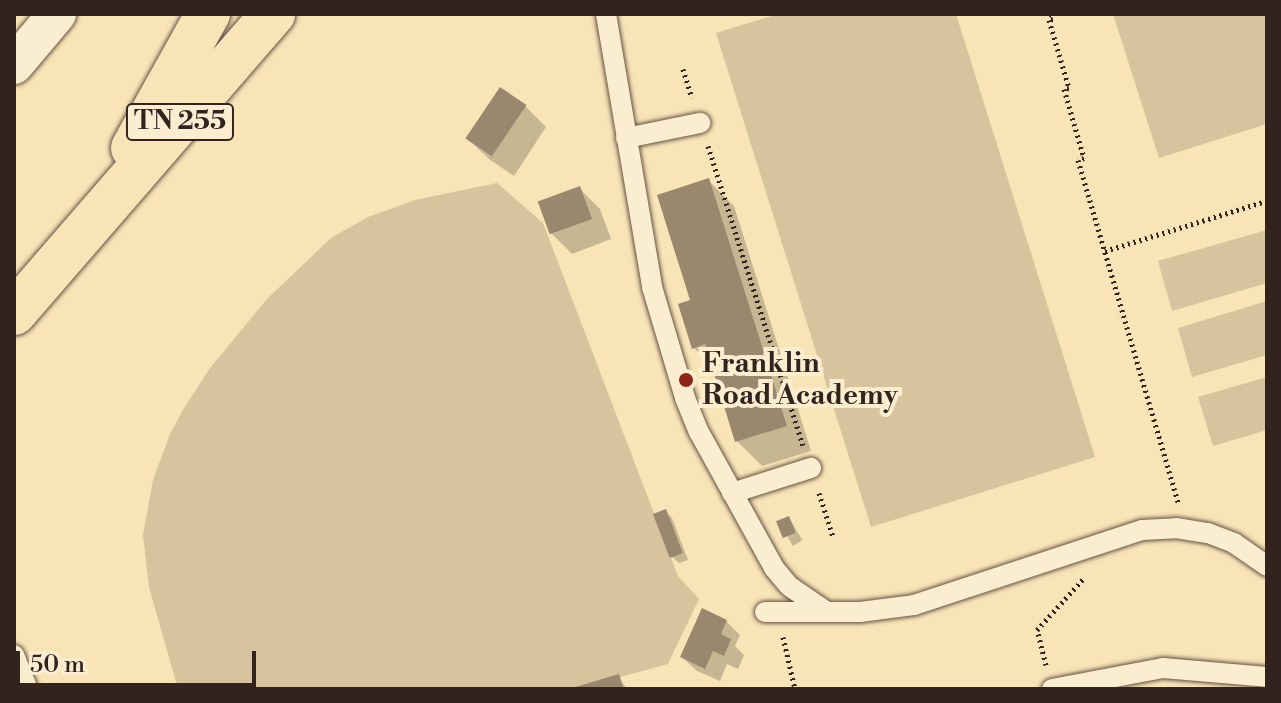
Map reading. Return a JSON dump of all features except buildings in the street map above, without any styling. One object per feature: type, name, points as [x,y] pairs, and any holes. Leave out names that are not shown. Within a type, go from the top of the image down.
[{"type":"main road","name":"TN 255","points":[[88,231],[208,14]]},
{"type":"main road","name":"TN 255","points":[[88,231],[273,14]]},
{"type":"main road","points":[[14,313],[88,231]]},
{"type":"street","points":[[14,65],[57,14]]},
{"type":"lane","points":[[606,14],[652,287],[670,354],[699,432],[779,576],[827,612]]},
{"type":"lane","points":[[626,138],[700,123]]},
{"type":"lane","points":[[732,493],[811,468]]},
{"type":"lane","points":[[771,612],[881,610],[933,600],[1142,530],[1186,529],[1234,543],[1267,566]]},
{"type":"lane","points":[[14,655],[28,689]]},
{"type":"lane","points":[[1052,689],[1163,668],[1267,677]]},
{"type":"path","points":[[1051,14],[1053,19],[1049,20],[1069,88],[1064,89],[1084,158],[1078,160],[1186,529]]},
{"type":"path","points":[[683,69],[833,537]]},
{"type":"path","points":[[1105,251],[1267,201]]},
{"type":"path","points":[[1052,689],[1037,630],[1100,561],[1096,543]]},
{"type":"path","points":[[771,612],[795,689]]},
{"type":"shaded area","points":[[778,14],[956,14],[1095,457],[871,527],[716,33]]},
{"type":"shaded area","points":[[1113,14],[1267,14],[1267,124],[1159,158]]},
{"type":"shaded area","points":[[497,183],[543,223],[678,576],[699,599],[668,664],[576,689],[178,689],[149,587],[143,535],[153,480],[170,434],[184,408],[210,368],[267,299],[331,238],[368,217],[415,200]]},
{"type":"shaded area","points":[[1267,230],[1267,283],[1172,311],[1158,261]]},
{"type":"shaded area","points":[[1267,301],[1267,355],[1192,377],[1178,328]]},
{"type":"shaded area","points":[[1267,377],[1267,430],[1213,446],[1198,397]]},
{"type":"place","name":"Franklin Road Academy","points":[[686,380]]}]
